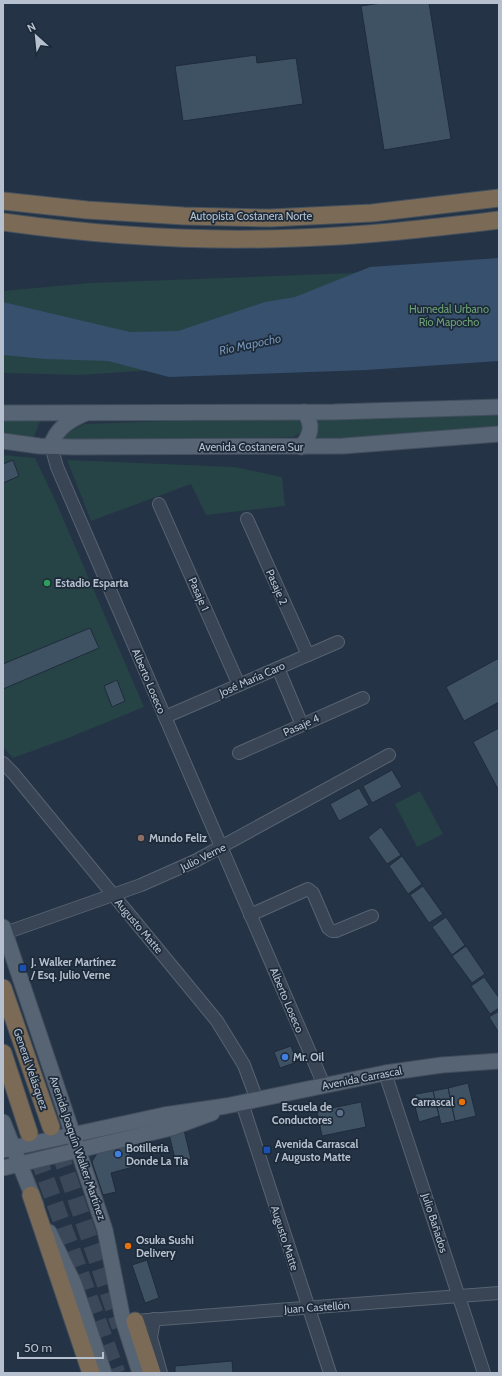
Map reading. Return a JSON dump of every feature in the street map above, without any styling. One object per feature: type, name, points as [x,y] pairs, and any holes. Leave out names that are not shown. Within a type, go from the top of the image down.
[{"type":"highway","name":"Autopista Costanera Norte","points":[[3,201],[94,210],[270,218],[372,212],[499,198]]},
{"type":"highway","name":"Autopista Costanera Norte","points":[[3,222],[140,234],[251,239],[398,232],[499,220]]},
{"type":"highway","name":"General Velásquez","points":[[3,988],[51,1126]]},
{"type":"highway","name":"General Velásquez","points":[[3,1053],[29,1133]]},
{"type":"highway","points":[[32,1195],[91,1373]]},
{"type":"highway","points":[[135,1321],[152,1373]]},
{"type":"main road","points":[[3,413],[304,412],[499,408]]},
{"type":"main road","points":[[301,447],[311,430],[310,421],[304,412]]},
{"type":"main road","points":[[51,446],[53,437],[65,424],[86,413]]},
{"type":"main road","name":"Avenida Costanera Sur","points":[[3,441],[51,446],[301,447],[372,445],[499,434]]},
{"type":"main road","name":"Avenida Joaquín Walker Martínez","points":[[4,930],[79,1149],[105,1230],[124,1320],[140,1373]]},
{"type":"main road","name":"Avenida Carrascal","points":[[7,1149],[164,1115],[242,1103],[385,1073],[442,1065],[499,1061]]},
{"type":"main road","name":"Avenida Carrascal","points":[[3,1168],[171,1128],[190,1122],[226,1106]]},
{"type":"main road","points":[[3,1122],[7,1149],[19,1164],[74,1284],[104,1373]]},
{"type":"main road","points":[[105,1230],[135,1321]]},
{"type":"street","name":"Alberto Loseco","points":[[51,446],[57,467],[324,1086]]},
{"type":"street","name":"Pasaje 1","points":[[159,504],[239,685]]},
{"type":"street","name":"Pasaje 2","points":[[247,519],[308,655]]},
{"type":"street","name":"José María Caro","points":[[165,717],[338,642]]},
{"type":"street","points":[[278,668],[302,725]]},
{"type":"street","name":"Pasaje 4","points":[[238,753],[363,698]]},
{"type":"street","name":"Julio Verne","points":[[4,930],[113,895],[169,873],[221,848],[389,755]]},
{"type":"street","name":"Augusto Matte","points":[[3,763],[13,773],[217,1021],[244,1065],[257,1100]]},
{"type":"street","points":[[250,915],[308,890],[313,893],[328,928],[332,931],[336,931],[372,916]]},
{"type":"street","name":"Julio Bañados","points":[[385,1073],[484,1373]]},
{"type":"street","name":"Augusto Matte","points":[[242,1103],[330,1373]]},
{"type":"street","name":"Juan Castellón","points":[[135,1321],[499,1293]]},
{"type":"street","points":[[154,1319],[151,1338],[161,1373]]},
{"type":"green space","name":"Humedal Urbano Río Mapocho","points":[[431,270],[197,367],[81,375],[3,373],[3,291],[90,283]]},
{"type":"green space","points":[[499,414],[499,430],[315,442],[313,418],[406,418]]},
{"type":"green space","points":[[294,416],[302,424],[302,432],[293,437],[116,441],[61,440],[67,433],[84,424]]},
{"type":"green space","points":[[41,419],[32,441],[3,437],[3,420]]},
{"type":"green space","name":"Estadio Esparta","points":[[3,455],[35,458],[56,502],[144,707],[68,738],[13,758],[3,747]]},
{"type":"green space","points":[[67,460],[235,467],[282,477],[285,506],[206,515],[191,484],[91,521]]},
{"type":"green space","points":[[420,791],[443,834],[417,847],[395,804]]},
{"type":"water","name":"Humedal Urbano Río Mapocho","points":[[499,258],[499,361],[367,370],[169,377],[108,361],[45,359],[3,355],[3,302],[130,332],[178,331],[265,302],[295,297],[370,267]]},
{"type":"building","points":[[382,3],[429,3],[451,139],[384,150],[361,6]]},
{"type":"building","points":[[256,55],[257,63],[296,58],[303,104],[183,121],[175,66]]},
{"type":"building","points":[[13,460],[19,476],[3,483],[3,464]]},
{"type":"building","points":[[90,628],[99,648],[3,689],[3,664]]},
{"type":"building","points":[[499,658],[499,702],[464,721],[446,687]]},
{"type":"building","points":[[117,680],[125,701],[112,707],[104,686]]},
{"type":"building","points":[[499,728],[499,791],[473,742]]},
{"type":"building","points":[[392,770],[402,787],[372,803],[363,786]]},
{"type":"building","points":[[359,788],[369,805],[339,821],[330,804]]},
{"type":"building","points":[[381,827],[401,855],[387,864],[368,837]]},
{"type":"building","points":[[402,856],[422,884],[408,894],[389,866]]},
{"type":"building","points":[[423,886],[443,914],[429,923],[410,895]]},
{"type":"building","points":[[446,917],[465,945],[452,955],[432,927]]},
{"type":"building","points":[[466,946],[485,974],[472,983],[452,956]]},
{"type":"building","points":[[484,977],[499,998],[499,1008],[490,1014],[471,986]]},
{"type":"building","points":[[499,1011],[499,1033],[489,1017]]},
{"type":"building","name":"Mr. Oil","points":[[291,1046],[297,1062],[280,1068],[274,1052]]},
{"type":"building","name":"Carrascal","points":[[468,1083],[476,1116],[455,1121],[448,1088]]},
{"type":"building","points":[[448,1088],[455,1121],[441,1124],[433,1091]]},
{"type":"building","points":[[433,1091],[439,1116],[419,1122],[413,1099],[416,1094]]},
{"type":"building","points":[[361,1102],[366,1127],[322,1136],[317,1111]]},
{"type":"building","points":[[184,1130],[191,1159],[176,1163],[169,1134]]},
{"type":"building","points":[[127,1144],[133,1167],[111,1173],[116,1192],[103,1195],[92,1162],[99,1151]]},
{"type":"building","points":[[147,1260],[159,1298],[145,1303],[132,1265]]},
{"type":"building","points":[[232,1361],[233,1373],[175,1373],[175,1366]]},
{"type":"tunnel","points":[[51,1127],[120,1327]]},
{"type":"tunnel","points":[[29,1133],[117,1373]]},
{"type":"place","name":"Estadio Esparta","points":[[47,583]]},
{"type":"place","name":"Mundo Feliz","points":[[141,838]]},
{"type":"place","name":"J. Walker Martínez / Esq. Julio Verne","points":[[23,968]]},
{"type":"place","name":"Mr. Oil","points":[[285,1057]]},
{"type":"place","name":"Carrascal","points":[[462,1102]]},
{"type":"place","name":"Escuela de Conductores","points":[[340,1113]]},
{"type":"place","name":"Avenida Carrascal / Augusto Matte","points":[[267,1150]]},
{"type":"place","name":"Botilleria Donde La Tia","points":[[118,1154]]},
{"type":"place","name":"Osuka Sushi Delivery","points":[[128,1246]]},
{"type":"water label","name":"Río Mapocho","points":[[250,344]]}]
